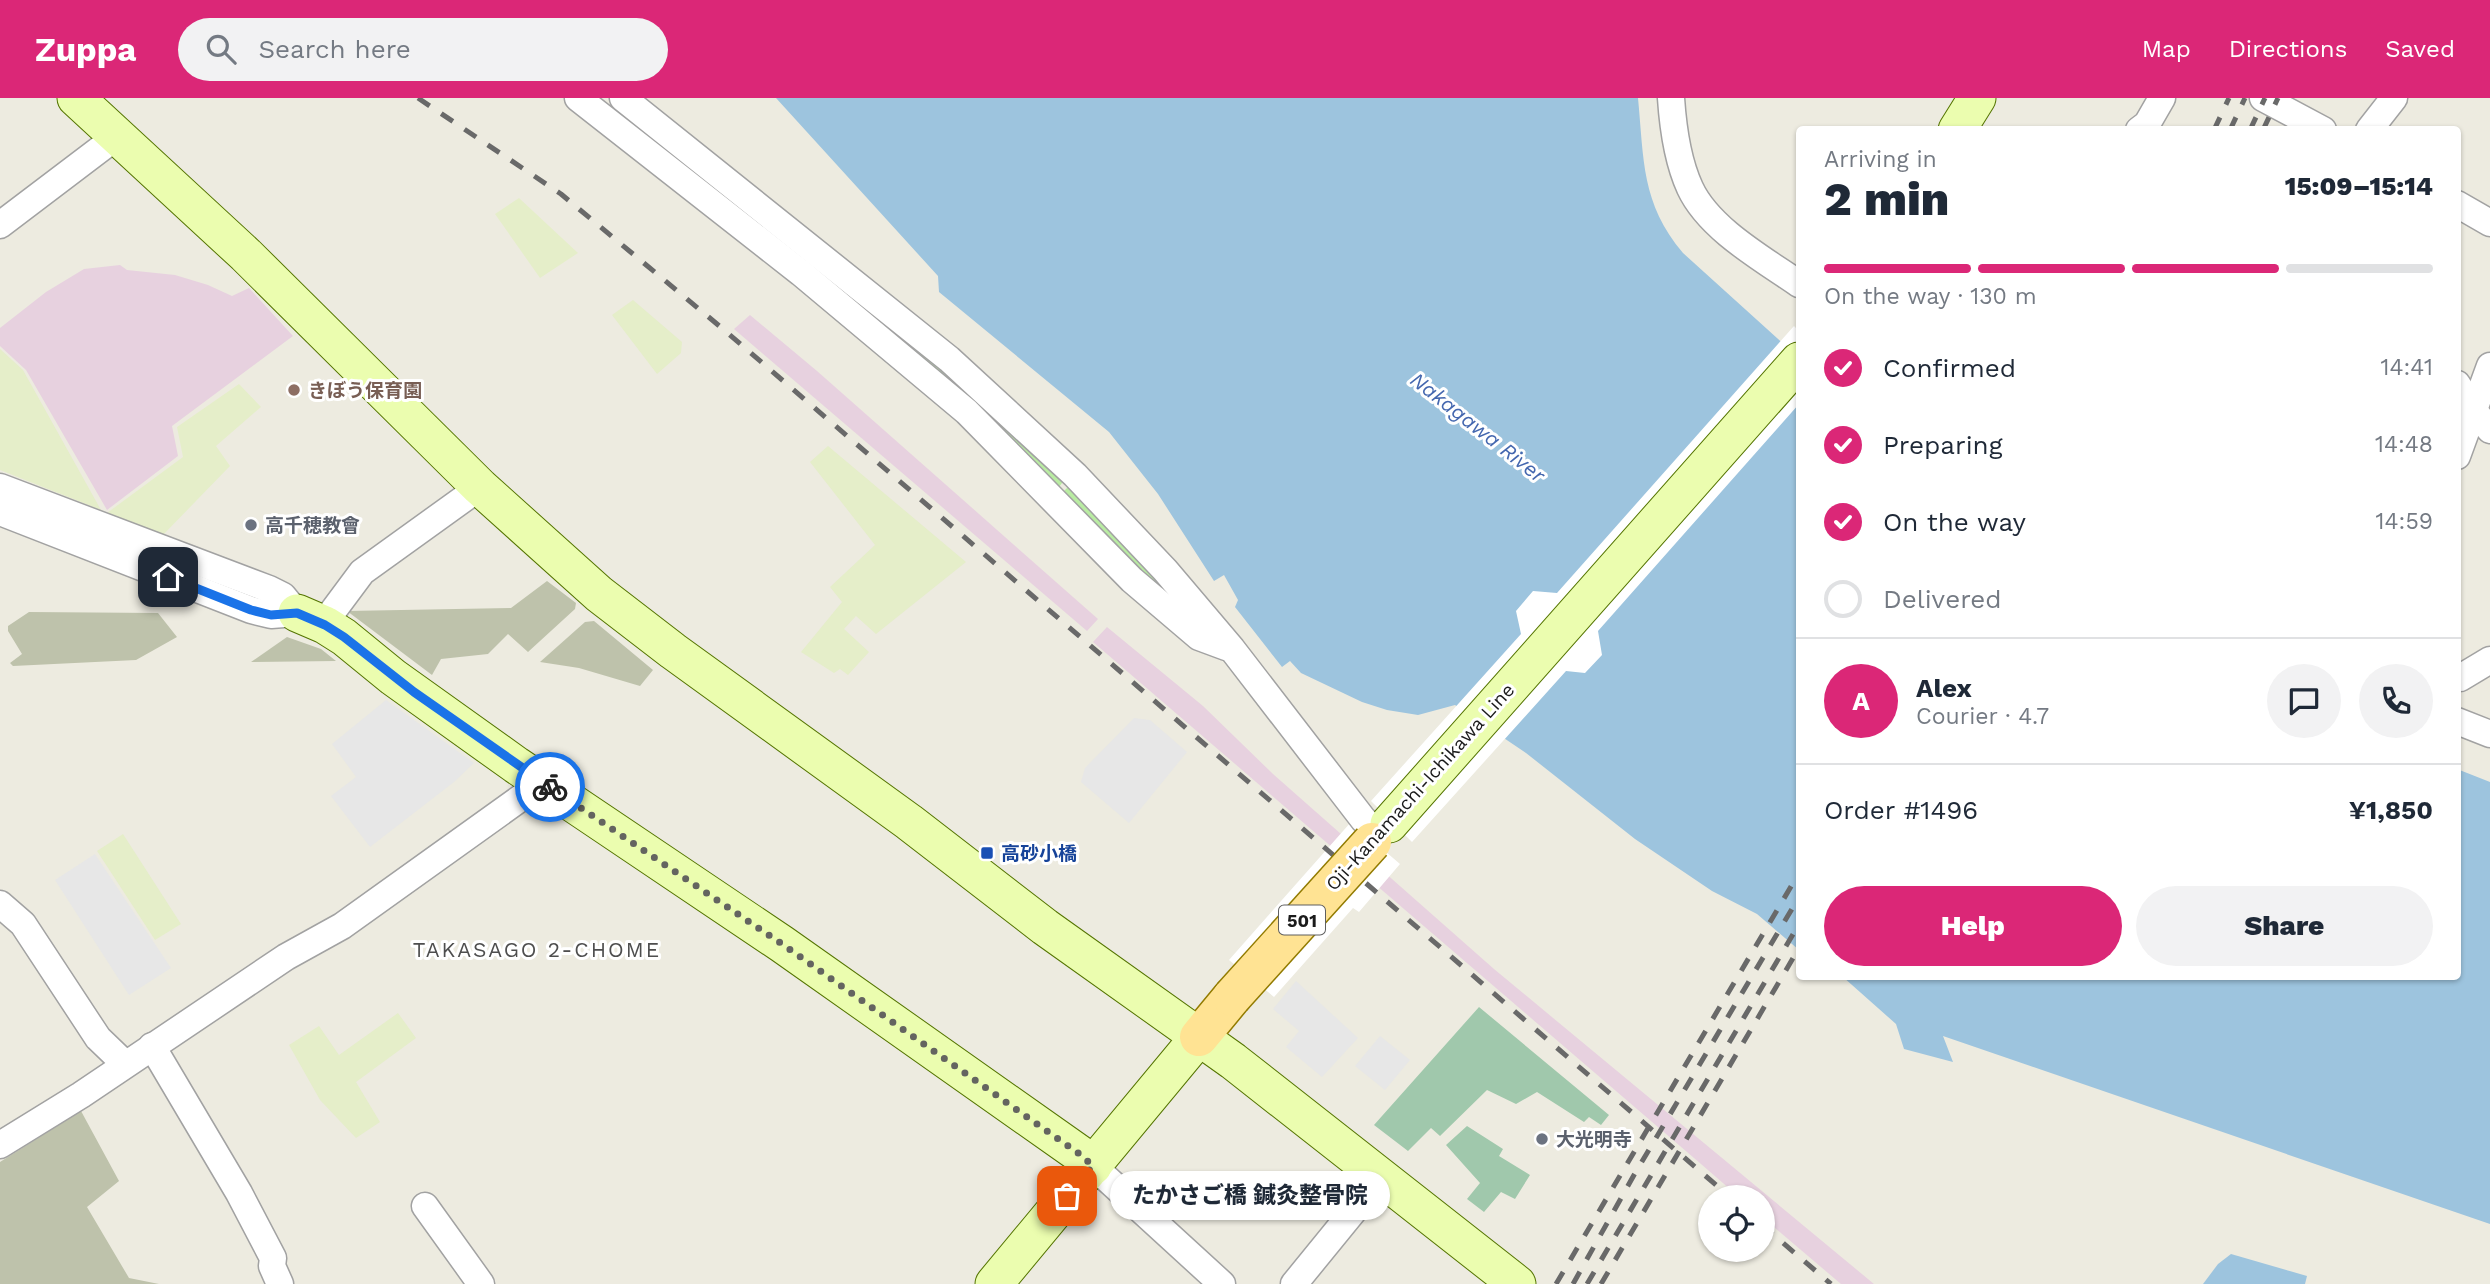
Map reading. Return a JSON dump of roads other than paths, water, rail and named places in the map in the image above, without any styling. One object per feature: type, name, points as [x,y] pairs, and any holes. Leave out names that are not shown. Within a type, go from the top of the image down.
[{"type":"main road","name":"Oji-Kanamachi-Ichikawa Line","points":[[1199,1037],[1380,834]]},
{"type":"street","points":[[76,98],[246,256],[480,487],[599,594],[909,822],[1045,927],[1199,1037],[1517,1284]]},
{"type":"street","points":[[578,98],[801,273],[967,412],[1132,580],[1170,613],[1199,637],[1232,649]]},
{"type":"street","points":[[623,98],[949,359],[1024,425],[1102,502],[1165,570],[1232,649],[1363,819],[1380,834]]},
{"type":"street","points":[[1671,98],[1673,126],[1690,190],[1709,216],[1733,237],[1796,282]]},
{"type":"street","points":[[1960,126],[1977,98]]},
{"type":"street","points":[[2144,126],[2162,98]]},
{"type":"street","points":[[2263,98],[2316,126]]},
{"type":"street","points":[[2372,126],[2394,98]]},
{"type":"street","points":[[0,225],[116,137]]},
{"type":"street","points":[[2461,206],[2490,223]]},
{"type":"street","name":"Oji-Kanamachi-Ichikawa Line","points":[[1380,834],[1796,363]]},
{"type":"street","points":[[2461,450],[2482,420],[2490,366]]},
{"type":"street","points":[[2461,390],[2482,420]]},
{"type":"street","points":[[0,486],[283,596],[311,619],[344,637],[427,701],[542,782],[865,1002],[1081,1155],[1222,1284]]},
{"type":"street","points":[[0,512],[251,610],[311,619],[333,611],[362,572],[480,487]]},
{"type":"street","points":[[2461,677],[2490,660]]},
{"type":"street","points":[[2461,723],[2490,734]]},
{"type":"street","points":[[0,1145],[81,1095],[286,957],[342,926],[542,782]]},
{"type":"street","points":[[0,904],[23,924],[98,1038],[125,1064]]},
{"type":"street","name":"Oji-Kanamachi-Ichikawa Line","points":[[994,1284],[1199,1037]]},
{"type":"street","points":[[152,1046],[239,1193],[272,1258],[272,1266],[280,1284]]},
{"type":"street","points":[[1294,1284],[1381,1176]]},
{"type":"street","points":[[425,1206],[481,1284]]},
{"type":"water","name":"Nakagawa River","points":[[776,98],[1638,98],[1647,180],[1659,216],[1669,235],[1683,253],[1796,355],[1796,947],[1757,914],[1712,891],[1635,839],[1526,753],[1455,705],[1418,715],[1387,710],[1362,702],[1301,673],[1290,661],[1282,667],[1235,607],[1238,600],[1224,575],[1214,581],[1158,494],[1109,432],[939,292],[938,276]]},
{"type":"water","points":[[2461,771],[2490,782],[2490,1224],[1943,1036],[1953,1062],[1904,1049],[1896,1024],[1846,980],[2461,980]]},
{"type":"water","points":[[2231,1254],[2307,1276],[2305,1284],[2203,1284],[2218,1264]]},
{"type":"railway","points":[[418,98],[561,194],[723,329],[1716,1185]]},
{"type":"railway","points":[[2216,126],[2229,98]]},
{"type":"railway","points":[[2232,126],[2245,98]]},
{"type":"railway","points":[[2252,126],[2265,98]]},
{"type":"railway","points":[[2265,126],[2278,98]]},
{"type":"railway","points":[[1556,1284],[1796,878]]},
{"type":"railway","points":[[1573,1284],[1634,1175],[1796,902]]},
{"type":"railway","points":[[1587,1284],[1796,929]]},
{"type":"railway","points":[[1601,1284],[1796,953]]},
{"type":"railway","points":[[1775,1236],[1831,1284]]},
{"type":"place","name":"きぼう保育園","points":[[294,390]]},
{"type":"place","name":"高千穂教會","points":[[251,525]]},
{"type":"place","name":"高砂小橋","points":[[987,853]]},
{"type":"place","name":"大光明寺","points":[[1542,1139]]},
{"type":"place","name":"たかさご橋 鍼灸整骨院","points":[[1067,1196]]},
{"type":"district","name":"TAKASAGO 2-CHOME","points":[[537,949]]}]
